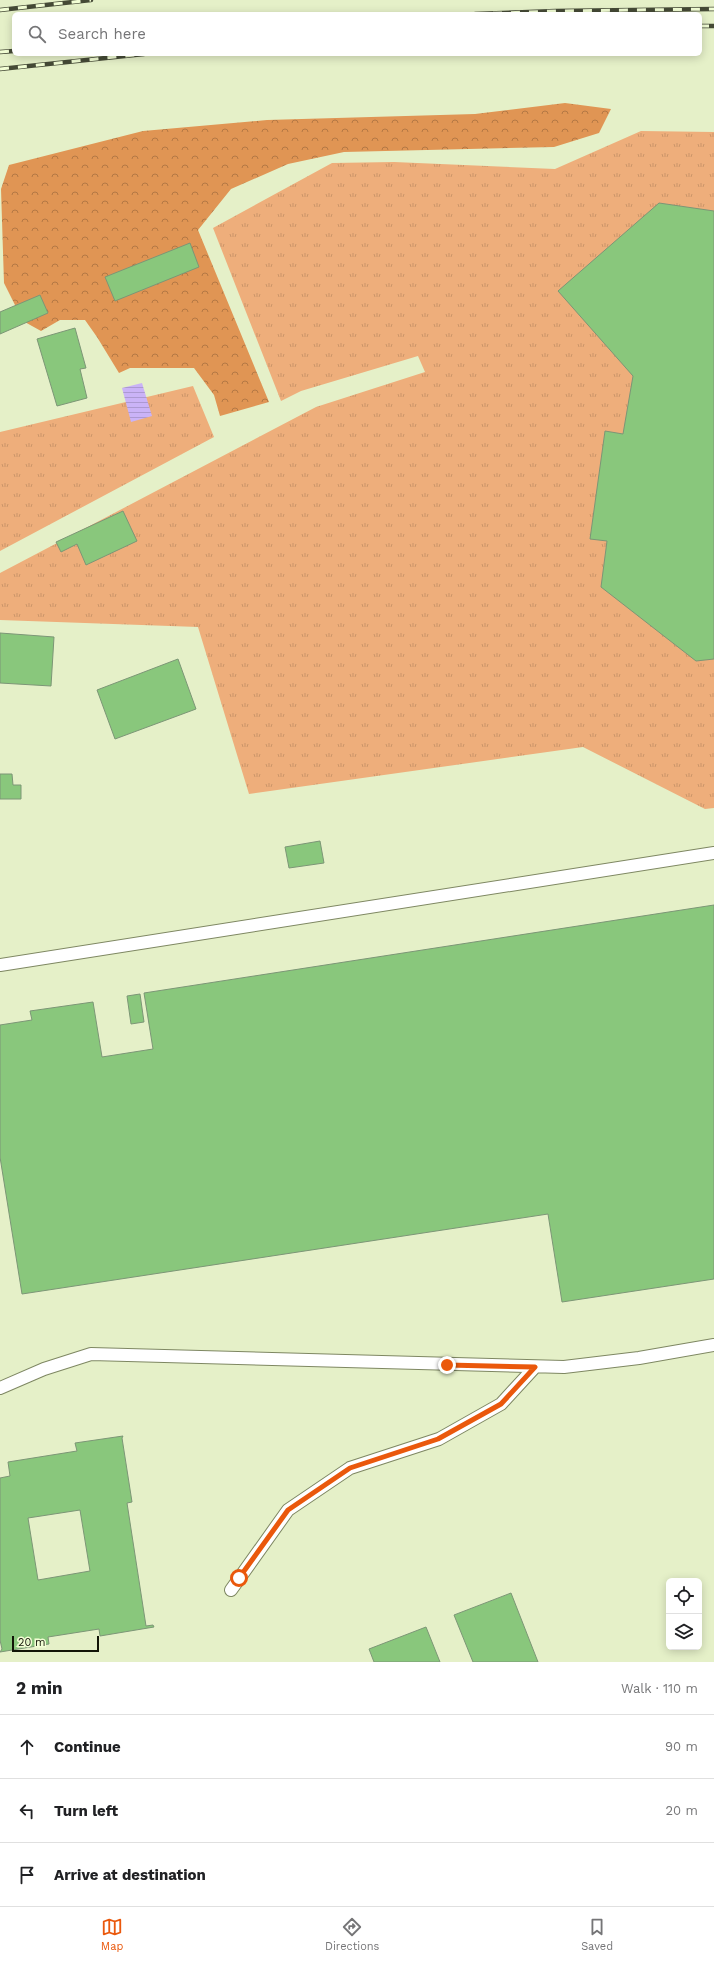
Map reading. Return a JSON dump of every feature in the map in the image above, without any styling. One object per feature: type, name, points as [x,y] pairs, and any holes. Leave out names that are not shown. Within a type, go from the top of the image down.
[{"type":"lane","points":[[0,965],[714,853]]},
{"type":"lane","points":[[0,1388],[44,1369],[91,1354],[564,1367],[714,1345]]},
{"type":"lane","points":[[231,1590],[288,1510],[350,1468],[438,1439],[501,1404],[535,1367]]},
{"type":"green space","points":[[565,103],[611,109],[599,133],[554,147],[344,152],[288,164],[231,189],[198,230],[269,402],[220,416],[214,395],[194,368],[130,368],[119,373],[85,320],[60,320],[41,331],[23,321],[4,283],[1,189],[9,165],[143,131],[267,120],[475,114]]},
{"type":"green space","points":[[641,131],[714,132],[714,808],[705,809],[583,747],[249,794],[198,627],[0,620],[0,573],[316,407],[425,372],[418,356],[301,391],[281,401],[213,228],[332,163],[394,162],[555,169]]},
{"type":"green space","points":[[193,386],[214,437],[0,551],[0,432]]},
{"type":"shaded area","points":[[142,383],[152,416],[131,422],[122,388]]},
{"type":"building","points":[[659,203],[714,211],[714,659],[696,661],[601,587],[607,541],[590,539],[605,431],[623,434],[633,376],[558,291]]},
{"type":"building","points":[[190,243],[199,267],[115,301],[105,277]]},
{"type":"building","points":[[40,295],[48,313],[0,334],[0,312]]},
{"type":"building","points":[[75,328],[86,368],[80,369],[87,398],[57,406],[37,339]]},
{"type":"building","points":[[123,511],[137,541],[86,565],[77,544],[61,552],[56,542]]},
{"type":"building","points":[[0,633],[54,637],[51,686],[0,683]]},
{"type":"building","points":[[178,659],[196,709],[115,739],[97,690]]},
{"type":"building","points":[[0,774],[12,774],[13,785],[21,785],[21,799],[0,799]]},
{"type":"building","points":[[320,841],[324,863],[289,868],[285,847]]},
{"type":"building","points":[[714,905],[714,1279],[562,1302],[548,1214],[22,1294],[0,1157],[0,1025],[32,1020],[30,1011],[93,1002],[102,1057],[153,1049],[144,993]]},
{"type":"building","points":[[140,994],[144,1022],[131,1024],[127,996]]},
{"type":"building","points":[[123,1436],[122,1438],[132,1502],[127,1503],[146,1626],[153,1625],[154,1627],[100,1636],[99,1629],[48,1637],[49,1644],[0,1652],[2,1649],[0,1640],[0,1478],[10,1476],[8,1462],[77,1451],[75,1443]],"holes":[[[80,1510],[90,1571],[38,1580],[28,1518]]]},
{"type":"building","points":[[511,1593],[538,1662],[473,1662],[454,1615]]},
{"type":"building","points":[[426,1627],[440,1662],[374,1662],[369,1649]]},
{"type":"railway","points":[[0,10],[91,0]]},
{"type":"railway","points":[[529,12],[714,9]]},
{"type":"railway","points":[[702,26],[714,26]]},
{"type":"railway","points":[[0,52],[12,51]]},
{"type":"railway","points":[[0,69],[125,56]]},
{"type":"route","points":[[239,1578],[288,1510],[350,1468],[438,1439],[501,1404],[535,1367],[447,1365]]}]
